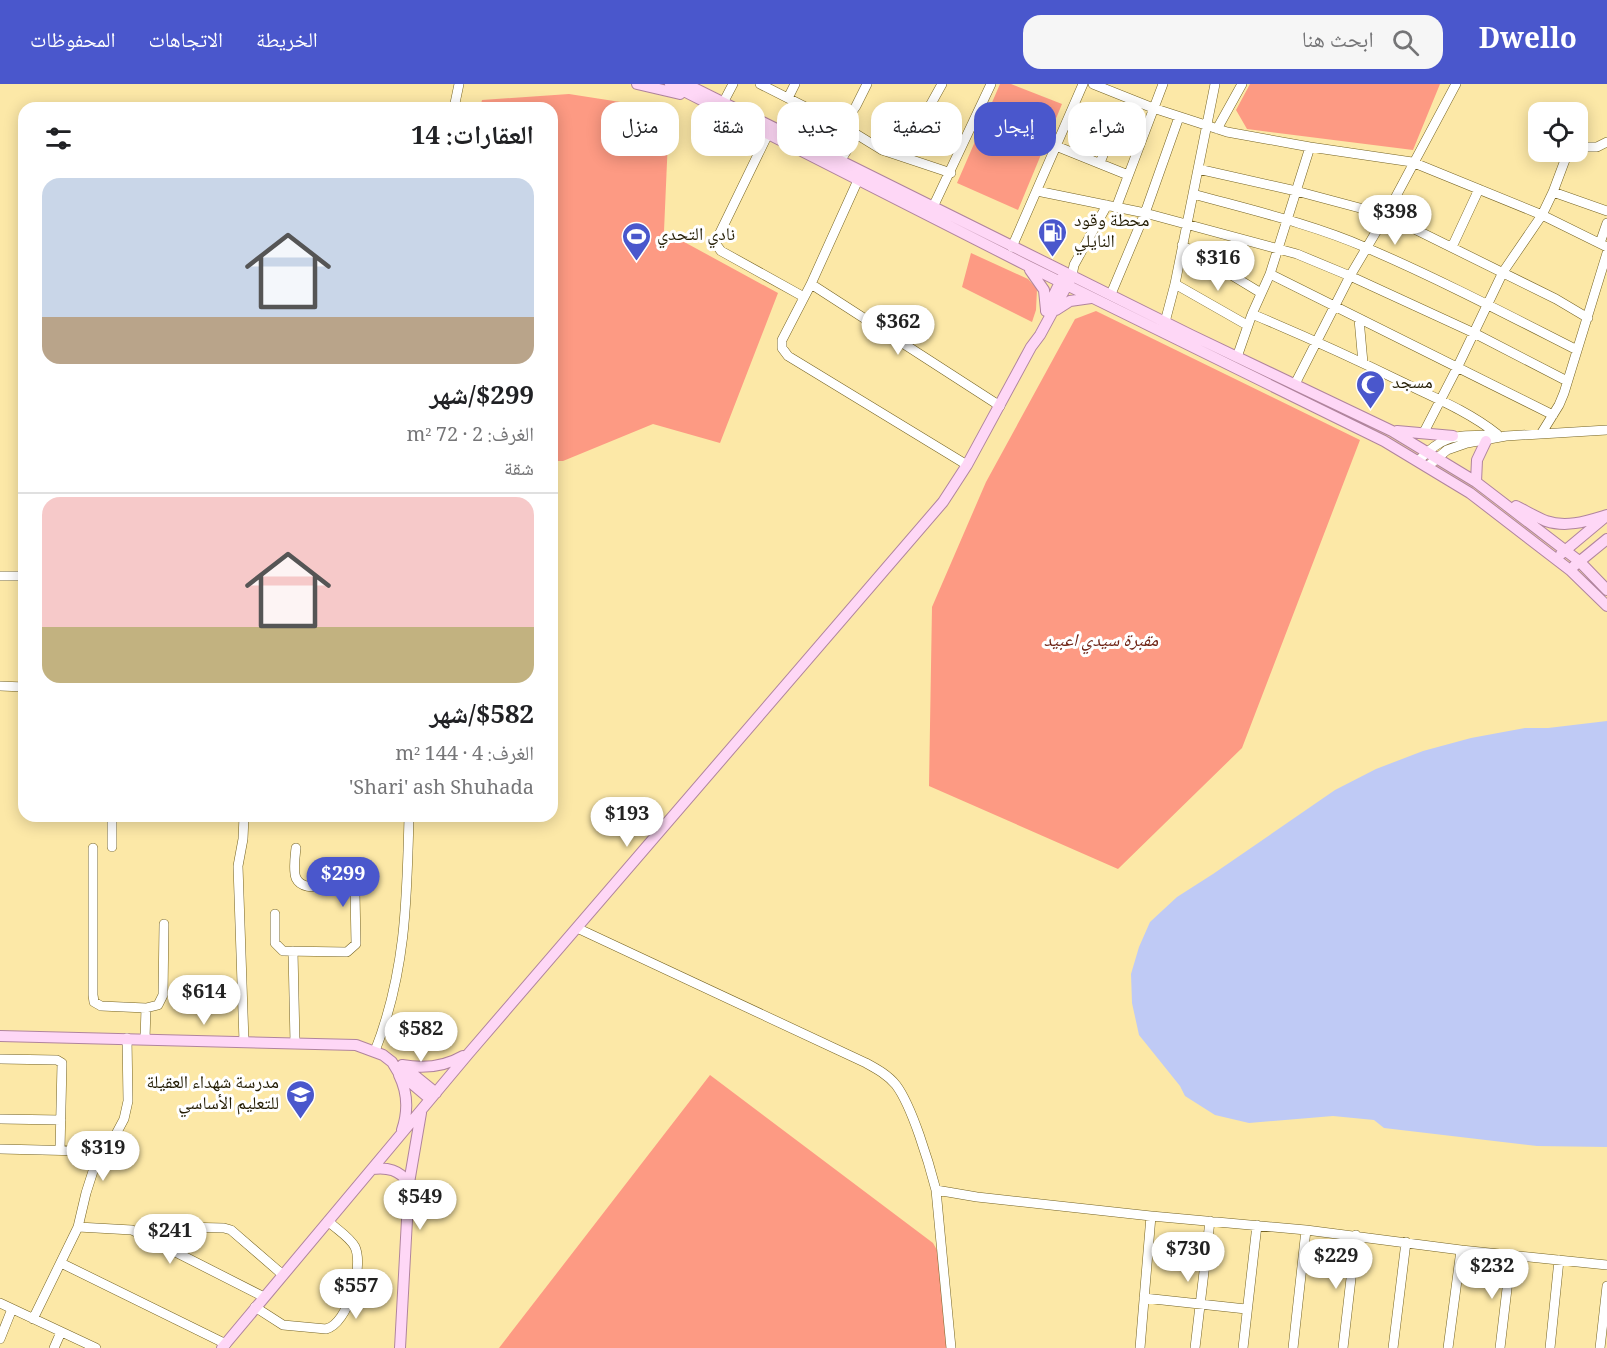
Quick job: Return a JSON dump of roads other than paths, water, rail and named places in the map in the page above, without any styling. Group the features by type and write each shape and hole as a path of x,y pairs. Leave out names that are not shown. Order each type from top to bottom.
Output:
{"main road":[{"path":"637,84 692,90 768,134 858,180 1026,265 1068,276 1095,298 1384,441 1470,492 1570,570 1607,606"},
{"path":"672,84 721,102"},
{"path":"830,156 1068,276 1111,294 1392,431 1432,454 1499,499 1579,561 1607,590"},
{"path":"1026,265 1044,290 1049,312"},
{"path":"224,1346 468,1053 943,502 1000,406 1068,276"},
{"path":"1049,312 1084,297 1095,298"},
{"path":"1392,431 1453,436"},
{"path":"1476,482 1478,460 1486,441"},
{"path":"1499,499 1539,518 1557,523 1580,523 1607,515"},
{"path":"1555,559 1607,515"},
{"path":"1570,570 1607,539"},
{"path":"0,1036 346,1044 375,1051 433,1096"},
{"path":"397,1067 432,1067 451,1062 468,1053"},
{"path":"397,1067 404,1088 406,1106 404,1123 398,1139"},
{"path":"400,1348 409,1183 421,1111"},
{"path":"372,1169 393,1170 409,1183"}],"street":[{"path":"455,102 459,84"},
{"path":"724,102 734,84"},
{"path":"760,84 796,102"},
{"path":"788,98 795,84"},
{"path":"857,102 867,84"},
{"path":"932,102 942,84"},
{"path":"933,207 992,84"},
{"path":"1075,102 1083,84"},
{"path":"1093,84 1217,129 1310,147 1412,162 1542,214 1603,245 1607,222"},
{"path":"1068,276 1128,174 1163,84"},
{"path":"1165,322 1175,284 1215,84"},
{"path":"1217,129 1242,84"},
{"path":"1295,384 1350,276 1386,215 1412,162 1456,84"},
{"path":"1111,294 1145,213 1179,117"},
{"path":"1068,119 1056,146 1128,174"},
{"path":"768,134 715,243 721,251 804,297"},
{"path":"1588,147 1597,147 1607,142"},
{"path":"1237,357 1247,325 1279,248 1310,147"},
{"path":"840,161 843,156"},
{"path":"902,156 951,173"},
{"path":"1012,247 1052,156"},
{"path":"1100,163 1103,156"},
{"path":"1424,432 1503,272 1542,214 1564,162"},
{"path":"1198,169 1296,191 1386,215 1556,299 1588,318"},
{"path":"858,180 781,345 784,351 967,465"},
{"path":"1452,247 1479,189"},
{"path":"1037,191 1145,213 1279,248 1350,276 1474,333 1567,381"},
{"path":"1553,192 1607,211"},
{"path":"1193,194 1287,220 1366,248 1487,304 1577,350"},
{"path":"1182,245 1261,292"},
{"path":"1541,434 1559,405 1607,253"},
{"path":"1270,273 1553,415"},
{"path":"811,284 1000,406"},
{"path":"1175,284 1247,325"},
{"path":"1252,314 1316,341 1440,400 1502,435"},
{"path":"1359,319 1363,363"},
{"path":"1424,463 1437,444 1453,436 1607,430"},
{"path":"1432,454 1458,445 1486,441 1502,435"},
{"path":"0,576 18,576"},
{"path":"0,686 18,687"},
{"path":"112,822 112,847"},
{"path":"243,822 243,839 238,866 244,1042"},
{"path":"375,1051 389,1011 402,954 409,822"},
{"path":"93,848 94,1002 101,1006 155,1007 162,998 164,924"},
{"path":"275,914 276,945 283,951 347,952 355,947 357,941 355,893 346,886 301,884 295,874 296,848"},
{"path":"577,928 866,1063 894,1083 907,1103 936,1190 951,1348"},
{"path":"293,951 296,1043"},
{"path":"145,1039 146,1008"},
{"path":"33,1319 78,1227 95,1165 120,1128 126,1110 127,1038"},
{"path":"0,1059 61,1062 63,1067 60,1150"},
{"path":"0,1119 61,1120"},
{"path":"0,1149 83,1151"},
{"path":"936,1190 977,1197 1356,1235 1461,1250 1607,1265"},
{"path":"1140,1348 1150,1216"},
{"path":"255,1307 276,1322 287,1326 326,1329 333,1327 339,1321 353,1290 357,1254 351,1242 328,1221"},
{"path":"1195,1348 1210,1221"},
{"path":"1243,1348 1257,1225"},
{"path":"78,1227 132,1230 264,1297"},
{"path":"183,1227 231,1230 283,1275"},
{"path":"1293,1348 1306,1230"},
{"path":"1343,1348 1356,1235"},
{"path":"1393,1348 1406,1242"},
{"path":"1448,1348 1461,1250"},
{"path":"1500,1348 1511,1255"},
{"path":"1550,1348 1559,1260"},
{"path":"61,1263 224,1346"},
{"path":"1600,1348 1607,1286"},
{"path":"1144,1298 1246,1309"},
{"path":"0,1303 96,1348"},
{"path":"0,1339 12,1309"},
{"path":"54,1348 61,1332"}],"water":[{"path":"1607,721 1607,1147 1537,1146 1384,1128 1374,1120 1333,1116 1249,1123 1215,1115 1185,1096 1180,1086 1139,1035 1132,1003 1131,974 1139,947 1150,922 1177,897 1335,790 1376,769 1423,751 1471,738 1525,728 1548,728"}],"place":[{"name":"محطة وقود النايلي","path":"1053,258"},
{"name":"نادي التحدي","path":"636,262"},
{"name":"مسجد","path":"1371,410"},
{"name":"مدرسة شهداء العقيلة للتعليم الأساسي","path":"300,1120"}],"park label":[{"name":"مقبرة سيدي اعبيد","path":"1101,642"}]}
